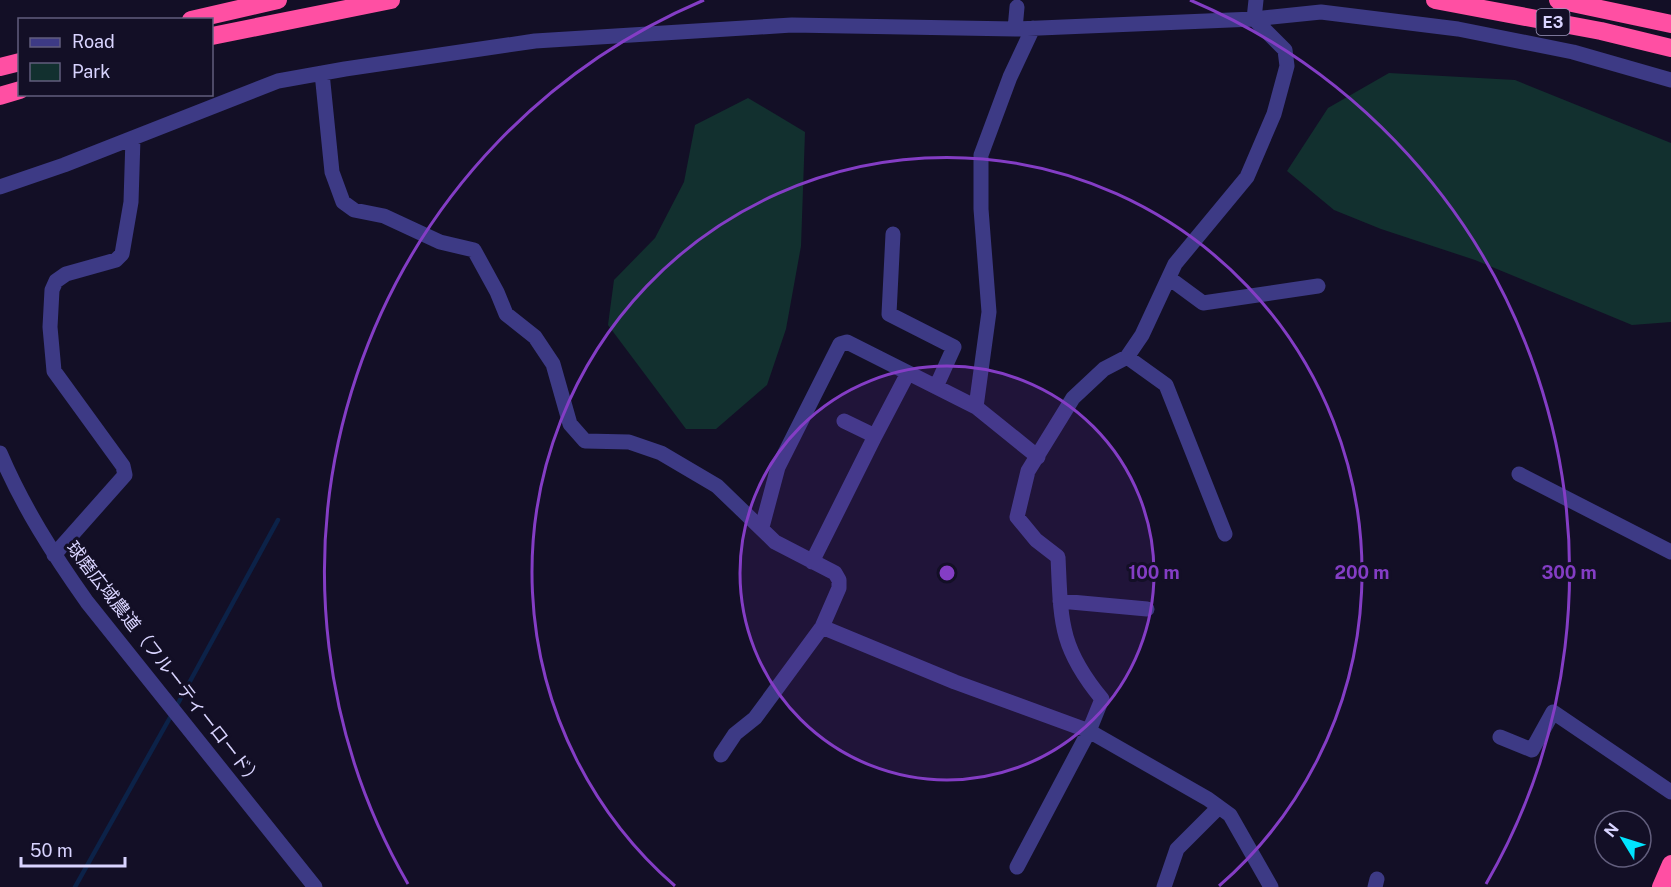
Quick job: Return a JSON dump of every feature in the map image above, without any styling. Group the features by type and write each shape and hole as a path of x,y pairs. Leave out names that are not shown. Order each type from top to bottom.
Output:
{"highway":[{"path":"200,18 278,0"},
{"path":"213,36 391,0"},
{"name":"E3","path":"1435,0 1601,31 1671,48"},
{"name":"E3","path":"1558,0 1671,24"},
{"path":"0,67 18,62"},
{"path":"0,88 18,84"},
{"path":"0,96 18,91"},
{"path":"1661,887 1671,864"}],"street":[{"path":"1254,19 1256,0"},
{"path":"1015,29 1017,7"},
{"path":"0,187 278,81 535,41 792,25 1015,29 1254,19 1321,12 1458,29 1573,52 1671,80"},
{"path":"1017,867 1089,731 1102,699 1072,657 1061,619 1058,557 1036,540 1017,517 1028,471 1074,398 1104,369 1127,357 1142,335 1175,264 1247,177 1274,114 1287,66 1285,50 1254,19"},
{"path":"976,407 988,312 981,209 981,155 1010,77 1033,28"},
{"path":"322,73 332,172 343,202 354,210 384,216 440,242 474,250 498,292 506,314 534,337 553,364 570,424 585,441 629,442 662,453 717,486 775,542 835,573 839,580 839,588 822,627 755,718 735,734 721,755"},
{"path":"54,555 125,475 123,466 54,371 50,327 52,290 56,281 66,274 116,260 122,254 131,202 133,138"},
{"path":"893,234 889,314 954,347 936,387"},
{"path":"1168,278 1203,303 1318,286"},
{"path":"762,527 778,467 840,344 847,342 976,407 1038,457"},
{"path":"1127,357 1166,385 1225,534"},
{"path":"812,562 908,373"},
{"path":"844,421 875,436"},
{"name":"球磨広域農道（フルーティーロード）","path":"0,453 15,489 54,555 159,695 315,887"},
{"path":"1519,474 1671,552"},
{"path":"1060,602 1147,609"},
{"path":"822,627 955,682 1089,731 1230,815 1270,887"},
{"path":"1500,737 1532,750 1553,712 1671,792"},
{"path":"1164,887 1177,849 1219,807"}],"green space":[{"path":"1389,73 1515,80 1671,143 1671,322 1632,325 1475,260 1381,229 1334,210 1287,171 1328,108"},
{"path":"748,98 805,132 801,246 786,329 767,385 716,429 686,429 608,325 614,280 655,238 684,182 695,125"}],"waterway":[{"path":"176,707 278,520"},
{"path":"75,887 172,714"}]}
